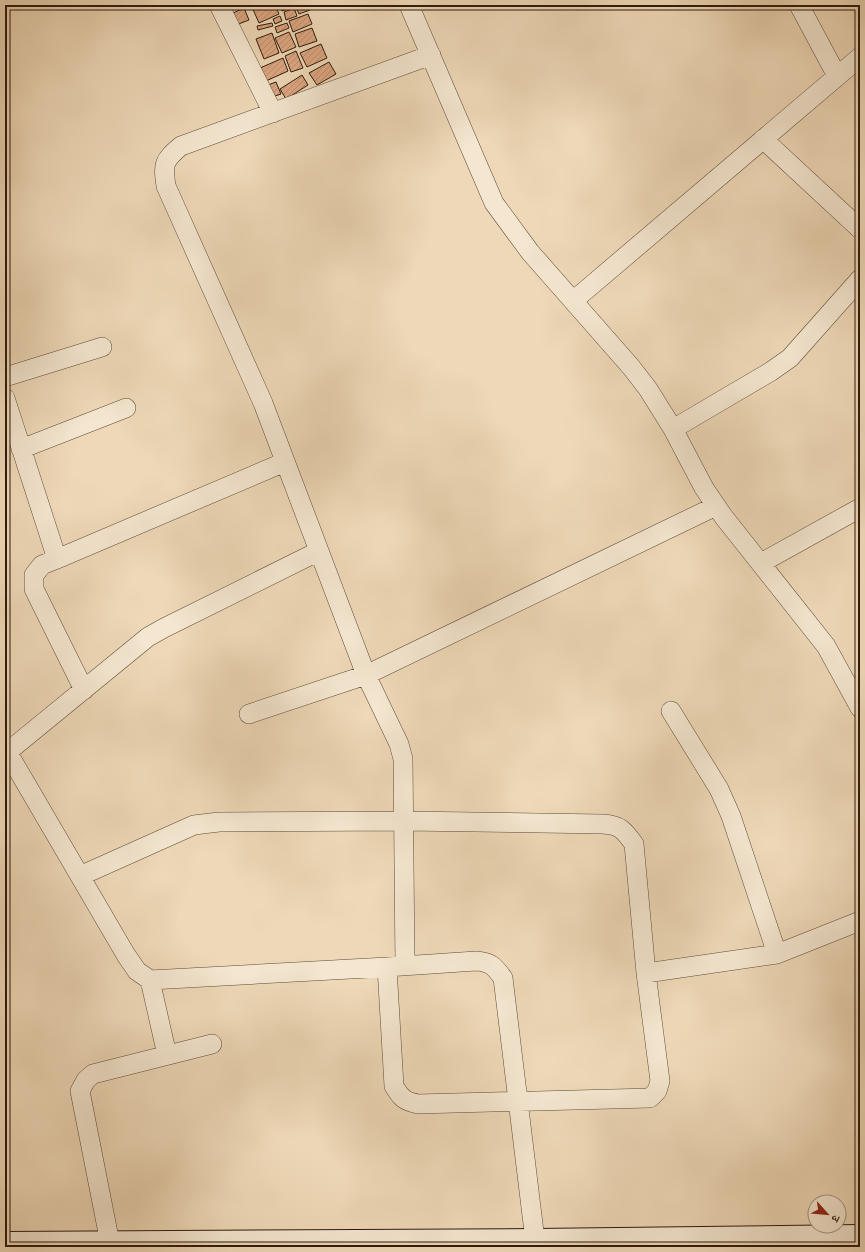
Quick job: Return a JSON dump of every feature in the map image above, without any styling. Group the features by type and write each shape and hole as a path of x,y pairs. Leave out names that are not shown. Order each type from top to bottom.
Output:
{"main road":[{"path":"5,1243 110,1242 194,1245 860,1236"}],"street":[{"path":"219,5 273,112"},
{"path":"409,5 494,203 530,252 648,389 673,429 704,488 716,506 826,646 860,708"},
{"path":"799,5 837,76"},
{"path":"80,876 194,825 219,822 405,821 615,824 625,832 634,844 646,973 660,1080 657,1091 650,1098 418,1104 408,1102 400,1097 394,1086 396,966 405,821 403,759 398,744 366,675 263,403 166,186 164,168 170,155 181,146 431,55"},
{"path":"573,301 860,57"},
{"path":"763,139 860,230"},
{"path":"673,429 770,372 790,358 860,279"},
{"path":"5,377 102,347"},
{"path":"5,398 57,559"},
{"path":"21,449 126,408"},
{"path":"84,690 34,589 34,575 42,565 285,462"},
{"path":"249,714 366,675 716,506"},
{"path":"761,563 860,508"},
{"path":"319,551 164,628 135,648 6,754 126,955 137,971 150,980 476,961 487,962 496,968 503,978 535,1240"},
{"path":"671,711 718,789 731,816 778,954"},
{"path":"646,973 778,954 860,921"},
{"path":"150,980 167,1055"},
{"path":"110,1242 80,1091 86,1080 93,1074 212,1044"}],"building":[{"path":"257,5 275,5 279,14 259,23 252,7"},
{"path":"279,5 292,5 293,7 282,11"},
{"path":"295,5 308,5 310,10 299,14"},
{"path":"244,8 249,20 236,25 231,14"},
{"path":"294,8 297,16 286,20 284,12"},
{"path":"308,14 312,24 293,32 289,21"},
{"path":"280,16 282,21 275,24 273,19"},
{"path":"272,23 273,26 258,30 257,26"},
{"path":"287,23 289,28 277,33 275,27"},
{"path":"312,28 317,41 299,47 295,34"},
{"path":"289,32 296,47 282,53 275,38"},
{"path":"272,33 279,53 264,59 256,39"},
{"path":"321,44 327,58 307,67 300,53"},
{"path":"296,51 303,68 291,72 285,56"},
{"path":"283,58 288,71 266,81 260,68"},
{"path":"329,62 336,74 317,85 309,73"},
{"path":"302,75 308,85 286,99 280,89"},
{"path":"276,82 281,94 272,97 268,85"}]}
